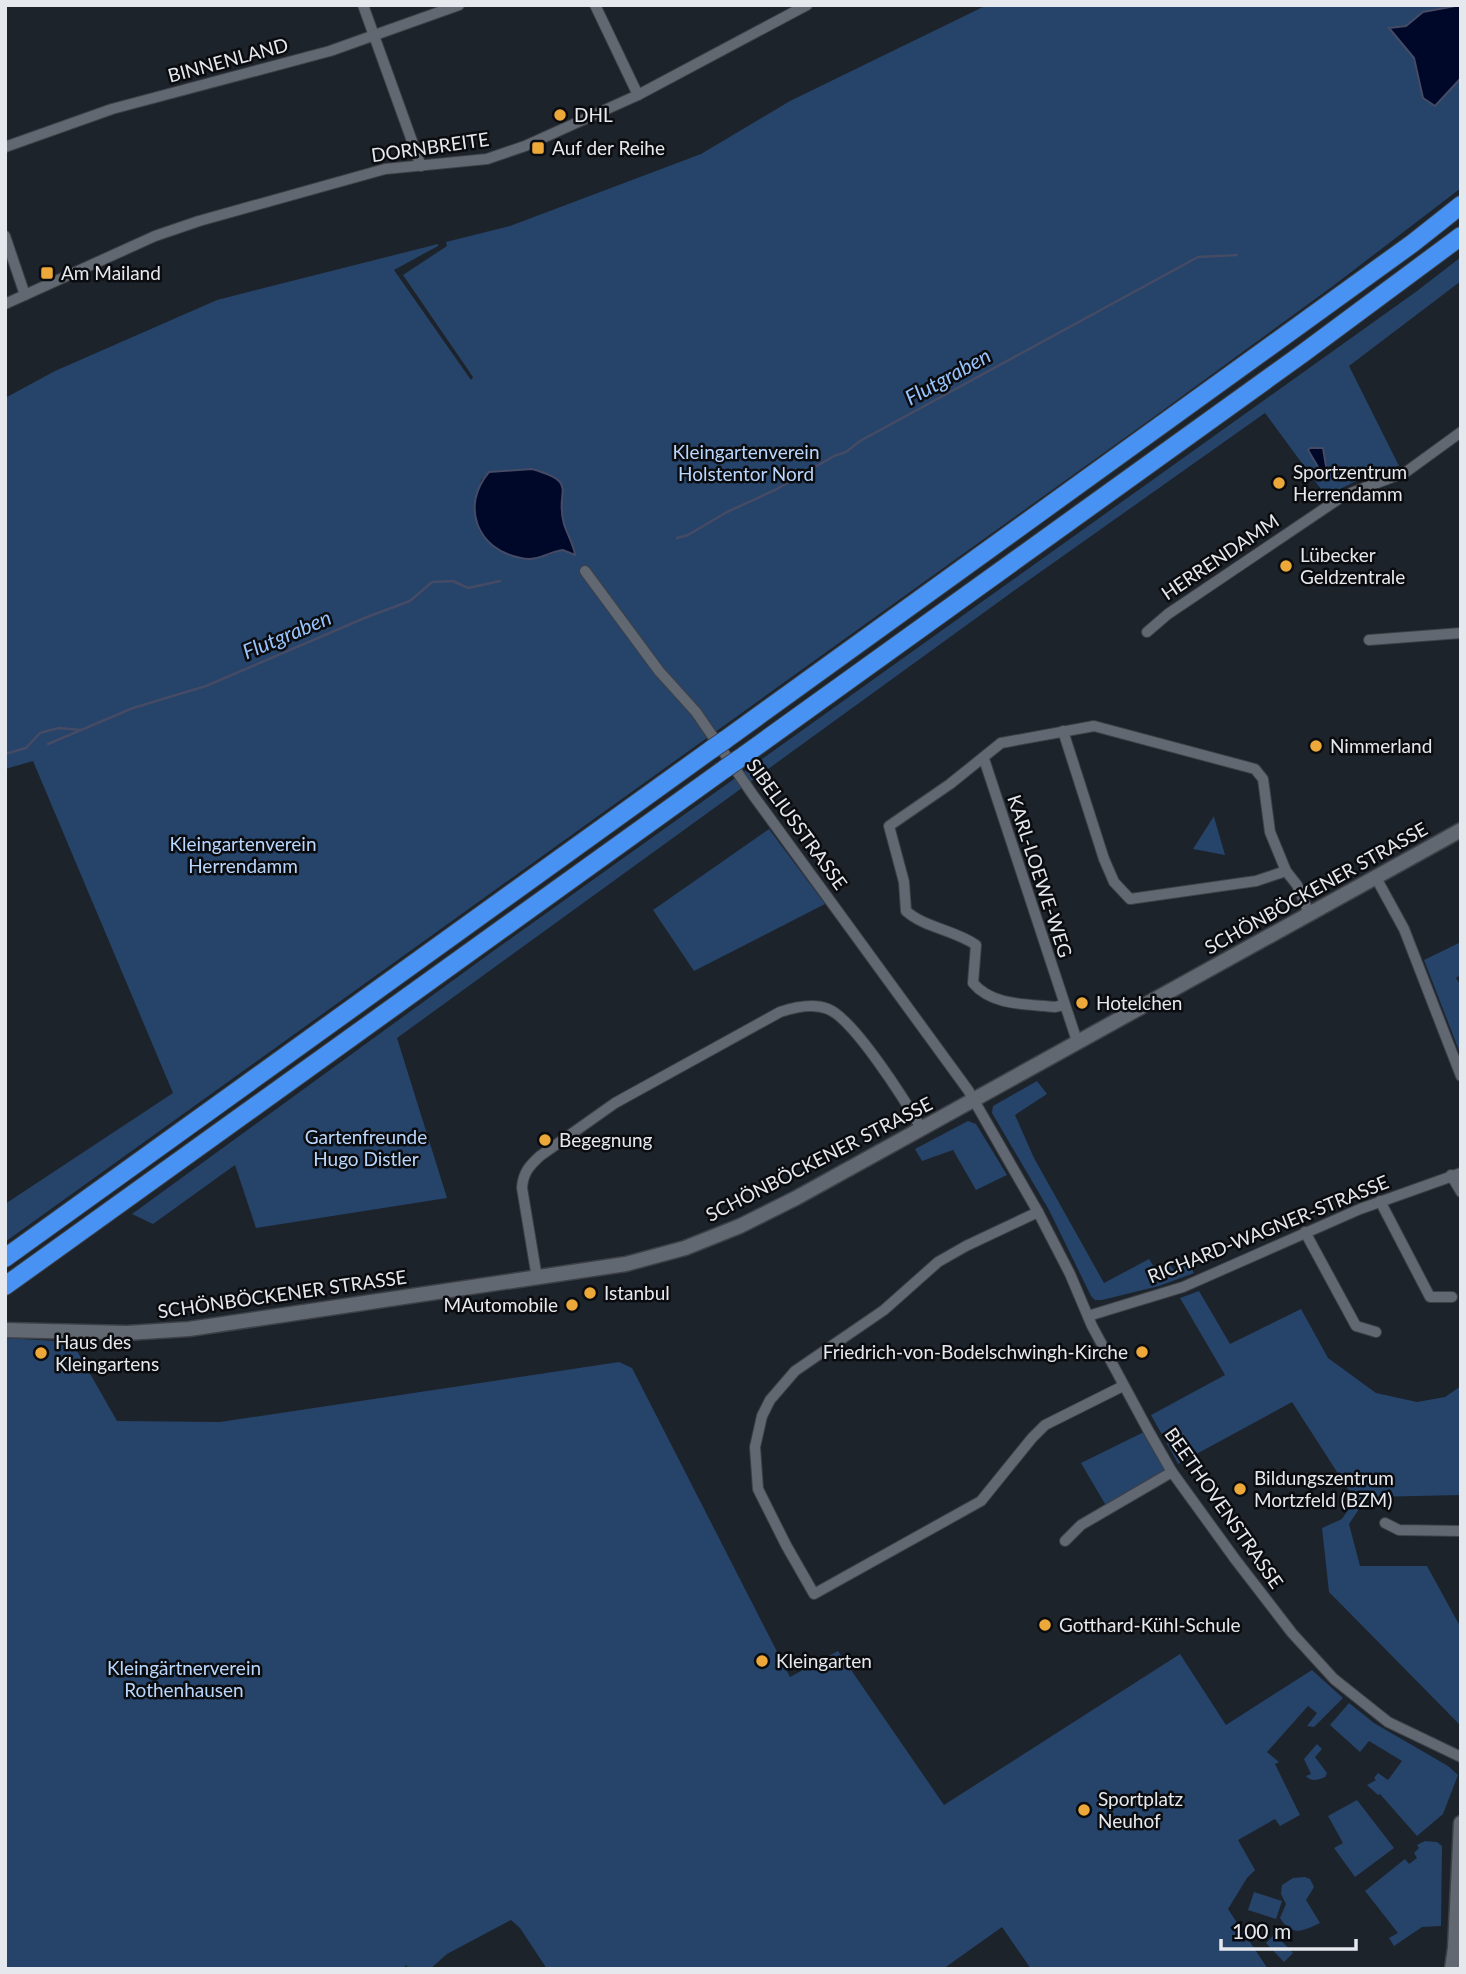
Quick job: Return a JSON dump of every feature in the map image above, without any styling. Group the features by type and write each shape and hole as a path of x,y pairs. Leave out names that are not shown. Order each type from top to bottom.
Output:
{"highway":[{"path":"5,1258 1070,493 1413,243 1461,205"},
{"path":"5,1286 1302,354 1461,236"}],"main road":[{"name":"SCHÖNBÖCKENER STRASSE","path":"5,1330 127,1333 189,1329 626,1264 685,1248 737,1227 787,1202 1461,830"},
{"path":"1455,1967 1461,1823"}],"street":[{"path":"363,5 421,166"},
{"name":"BINNENLAND","path":"5,146 112,109 330,51 460,5"},
{"path":"595,5 638,94"},
{"name":"DORNBREITE","path":"5,304 155,236 199,221 385,169 487,159 525,146 638,94 807,5"},
{"path":"5,236 25,295"},
{"name":"HERRENDAMM","path":"1146,632 1167,614 1343,496 1406,472 1461,432"},
{"name":"SIBELIUSSTRASSE","path":"585,571 659,671 696,712 757,802 968,1090 973,1101"},
{"path":"1369,640 1461,633"},
{"path":"1064,1005 1055,1007 992,998 981,993 973,984 976,945 966,937 913,918 906,911 904,881 889,826 984,759 1001,743 1094,726 1255,769 1263,779 1270,832 1308,913"},
{"path":"1063,731 1104,859 1114,883 1130,899 1256,881 1286,871"},
{"name":"KARL-LOEWE-WEG","path":"984,759 1077,1041"},
{"path":"1375,876 1409,940 1461,1076"},
{"path":"537,1278 522,1188 523,1177 529,1166 625,1098 780,1012 795,1007 816,1006 830,1009 844,1020 881,1066 920,1128"},
{"name":"BEETHOVENSTRASSE","path":"973,1101 1038,1212 1123,1386 1172,1472 1285,1624 1334,1679 1388,1721 1461,1758"},
{"path":"1456,1174 1461,1192"},
{"name":"RICHARD-WAGNER-STRASSE","path":"1088,1316 1183,1287 1380,1200 1456,1174"},
{"path":"1380,1200 1430,1297 1452,1297"},
{"path":"1038,1212 956,1251 939,1262 884,1310 795,1371 769,1400 762,1416 755,1447 758,1489 814,1594 981,1501 1045,1425 1123,1386"},
{"path":"1305,1232 1356,1326 1376,1332"},
{"path":"1065,1541 1081,1525 1172,1472"},
{"path":"1385,1523 1399,1530 1461,1531"}],"green space":[{"path":"987,5 1459,5 1423,12 1406,26 1390,28 1414,58 1416,71 1435,105 1461,78 1461,188 1333,286 1151,419 5,1242 5,1204 173,1093 33,761 5,769 5,398 55,371 217,300 438,244 394,270 471,380 473,377 403,275 447,246 446,242 510,226 701,154 790,101","holes":["532,469 555,478 562,488 564,523 575,554 563,550 522,559 505,553 491,544 479,531 475,505 481,480 489,472"]},
{"name":"Gartenfreunde Hugo Distler","path":"1461,257 1461,281 1349,366 1399,466 1360,479 1326,496 1265,413 1015,590 397,1038 447,1198 256,1228 235,1165 153,1224 132,1214 496,949"},
{"path":"1214,817 1225,855 1193,849"},
{"path":"769,829 825,904 694,971 653,910"},
{"path":"1461,942 1461,974 1456,978 1461,986 1460,1053 1424,960"},
{"path":"1037,1081 1047,1094 1015,1115 1034,1158 1104,1283 1149,1259 1156,1270 1169,1264 1173,1269 1188,1261 1194,1273 1159,1286 1102,1300 1095,1300 1091,1296 1049,1210 992,1113 993,1106"},
{"path":"968,1121 976,1124 1007,1175 976,1190 953,1150 922,1161 915,1149"},
{"path":"1199,1291 1230,1344 1301,1309 1328,1358 1376,1393 1417,1402 1445,1397 1461,1386 1461,1495 1371,1497 1363,1503 1349,1524 1360,1566 1427,1566 1461,1628 1461,1726 1329,1592 1322,1528 1342,1519 1355,1500 1292,1402 1178,1464 1151,1415 1225,1375 1180,1298"},
{"name":"Kleingärtnerverein Rothenhausen","path":"5,1338 72,1342 117,1421 220,1422 619,1362 632,1368 790,1677 838,1651 944,1805 1180,1654 1226,1725 1312,1670 1343,1698 1314,1727 1307,1726 1317,1713 1308,1706 1267,1752 1279,1762 1275,1764 1300,1815 1280,1826 1275,1819 1238,1840 1255,1870 1228,1909 1268,1969 1031,1969 1002,1927 943,1969 547,1969 520,1928 511,1920 447,1954 430,1969 407,1969 407,1965 401,1969 5,1969"},
{"path":"1148,1430 1172,1472 1108,1509 1081,1463"},
{"path":"1349,1703 1374,1723 1448,1766 1458,1775 1443,1814 1417,1836 1380,1794 1367,1785 1376,1780 1374,1778 1378,1773 1388,1780 1402,1761 1369,1741 1360,1752 1330,1725"},
{"path":"1317,1744 1322,1749 1315,1757 1327,1773 1325,1777 1313,1780 1306,1776 1311,1774 1304,1759"},
{"path":"1357,1800 1394,1848 1355,1877 1334,1848 1343,1843 1328,1816"},
{"path":"1425,1841 1437,1842 1442,1846 1441,1926 1422,1927 1394,1946 1389,1938 1398,1933 1365,1891 1405,1859 1409,1864 1417,1858 1414,1853 1419,1848 1417,1845"},
{"path":"1293,1878 1310,1879 1314,1887 1306,1900 1320,1923 1298,1931 1289,1928 1280,1918 1286,1904 1281,1894 1282,1885"},
{"path":"1254,1892 1282,1901 1276,1919 1248,1910"},
{"path":"1275,1934 1293,1953 1284,1962 1266,1943"}],"shaded area":[{"path":"1461,5 1461,78 1435,106 1423,98 1414,58 1389,28 1406,26 1423,12"},
{"path":"1323,448 1328,478 1324,477 1308,450"},
{"path":"532,469 547,474 561,484 564,524 575,555 563,550 538,558 521,558 493,546 478,525 476,499 480,485 489,472"}],"waterway":[{"name":"Flutgraben","path":"677,538 688,535 727,512 846,452 860,441 1198,257 1237,255"},
{"name":"Flutgraben","path":"48,744 133,708 206,686 410,601 432,582 453,581 468,588 500,581"},
{"name":"Flutgraben","path":"5,754 26,748 40,733 59,728 81,730"}],"place":[{"name":"DHL","path":"560,115"},
{"name":"Auf der Reihe","path":"538,148"},
{"name":"Am Mailand","path":"47,273"},
{"name":"Sportzentrum Herrendamm","path":"1279,483"},
{"name":"Lübecker Geldzentrale","path":"1286,566"},
{"name":"Nimmerland","path":"1316,746"},
{"name":"Hotelchen","path":"1082,1003"},
{"name":"Begegnung","path":"545,1140"},
{"name":"Istanbul","path":"590,1293"},
{"name":"MAutomobile","path":"572,1305"},
{"name":"Friedrich-von-Bodelschwingh-Kirche","path":"1142,1352"},
{"name":"Haus des Kleingartens","path":"41,1353"},
{"name":"Bildungszentrum Mortzfeld (BZM)","path":"1240,1489"},
{"name":"Gotthard-Kühl-Schule","path":"1045,1625"},
{"name":"Kleingarten","path":"762,1661"},
{"name":"Sportplatz Neuhof","path":"1084,1810"}],"park label":[{"name":"Kleingartenverein Holstentor Nord","path":"746,463"},
{"name":"Kleingartenverein Herrendamm","path":"243,855"}]}
